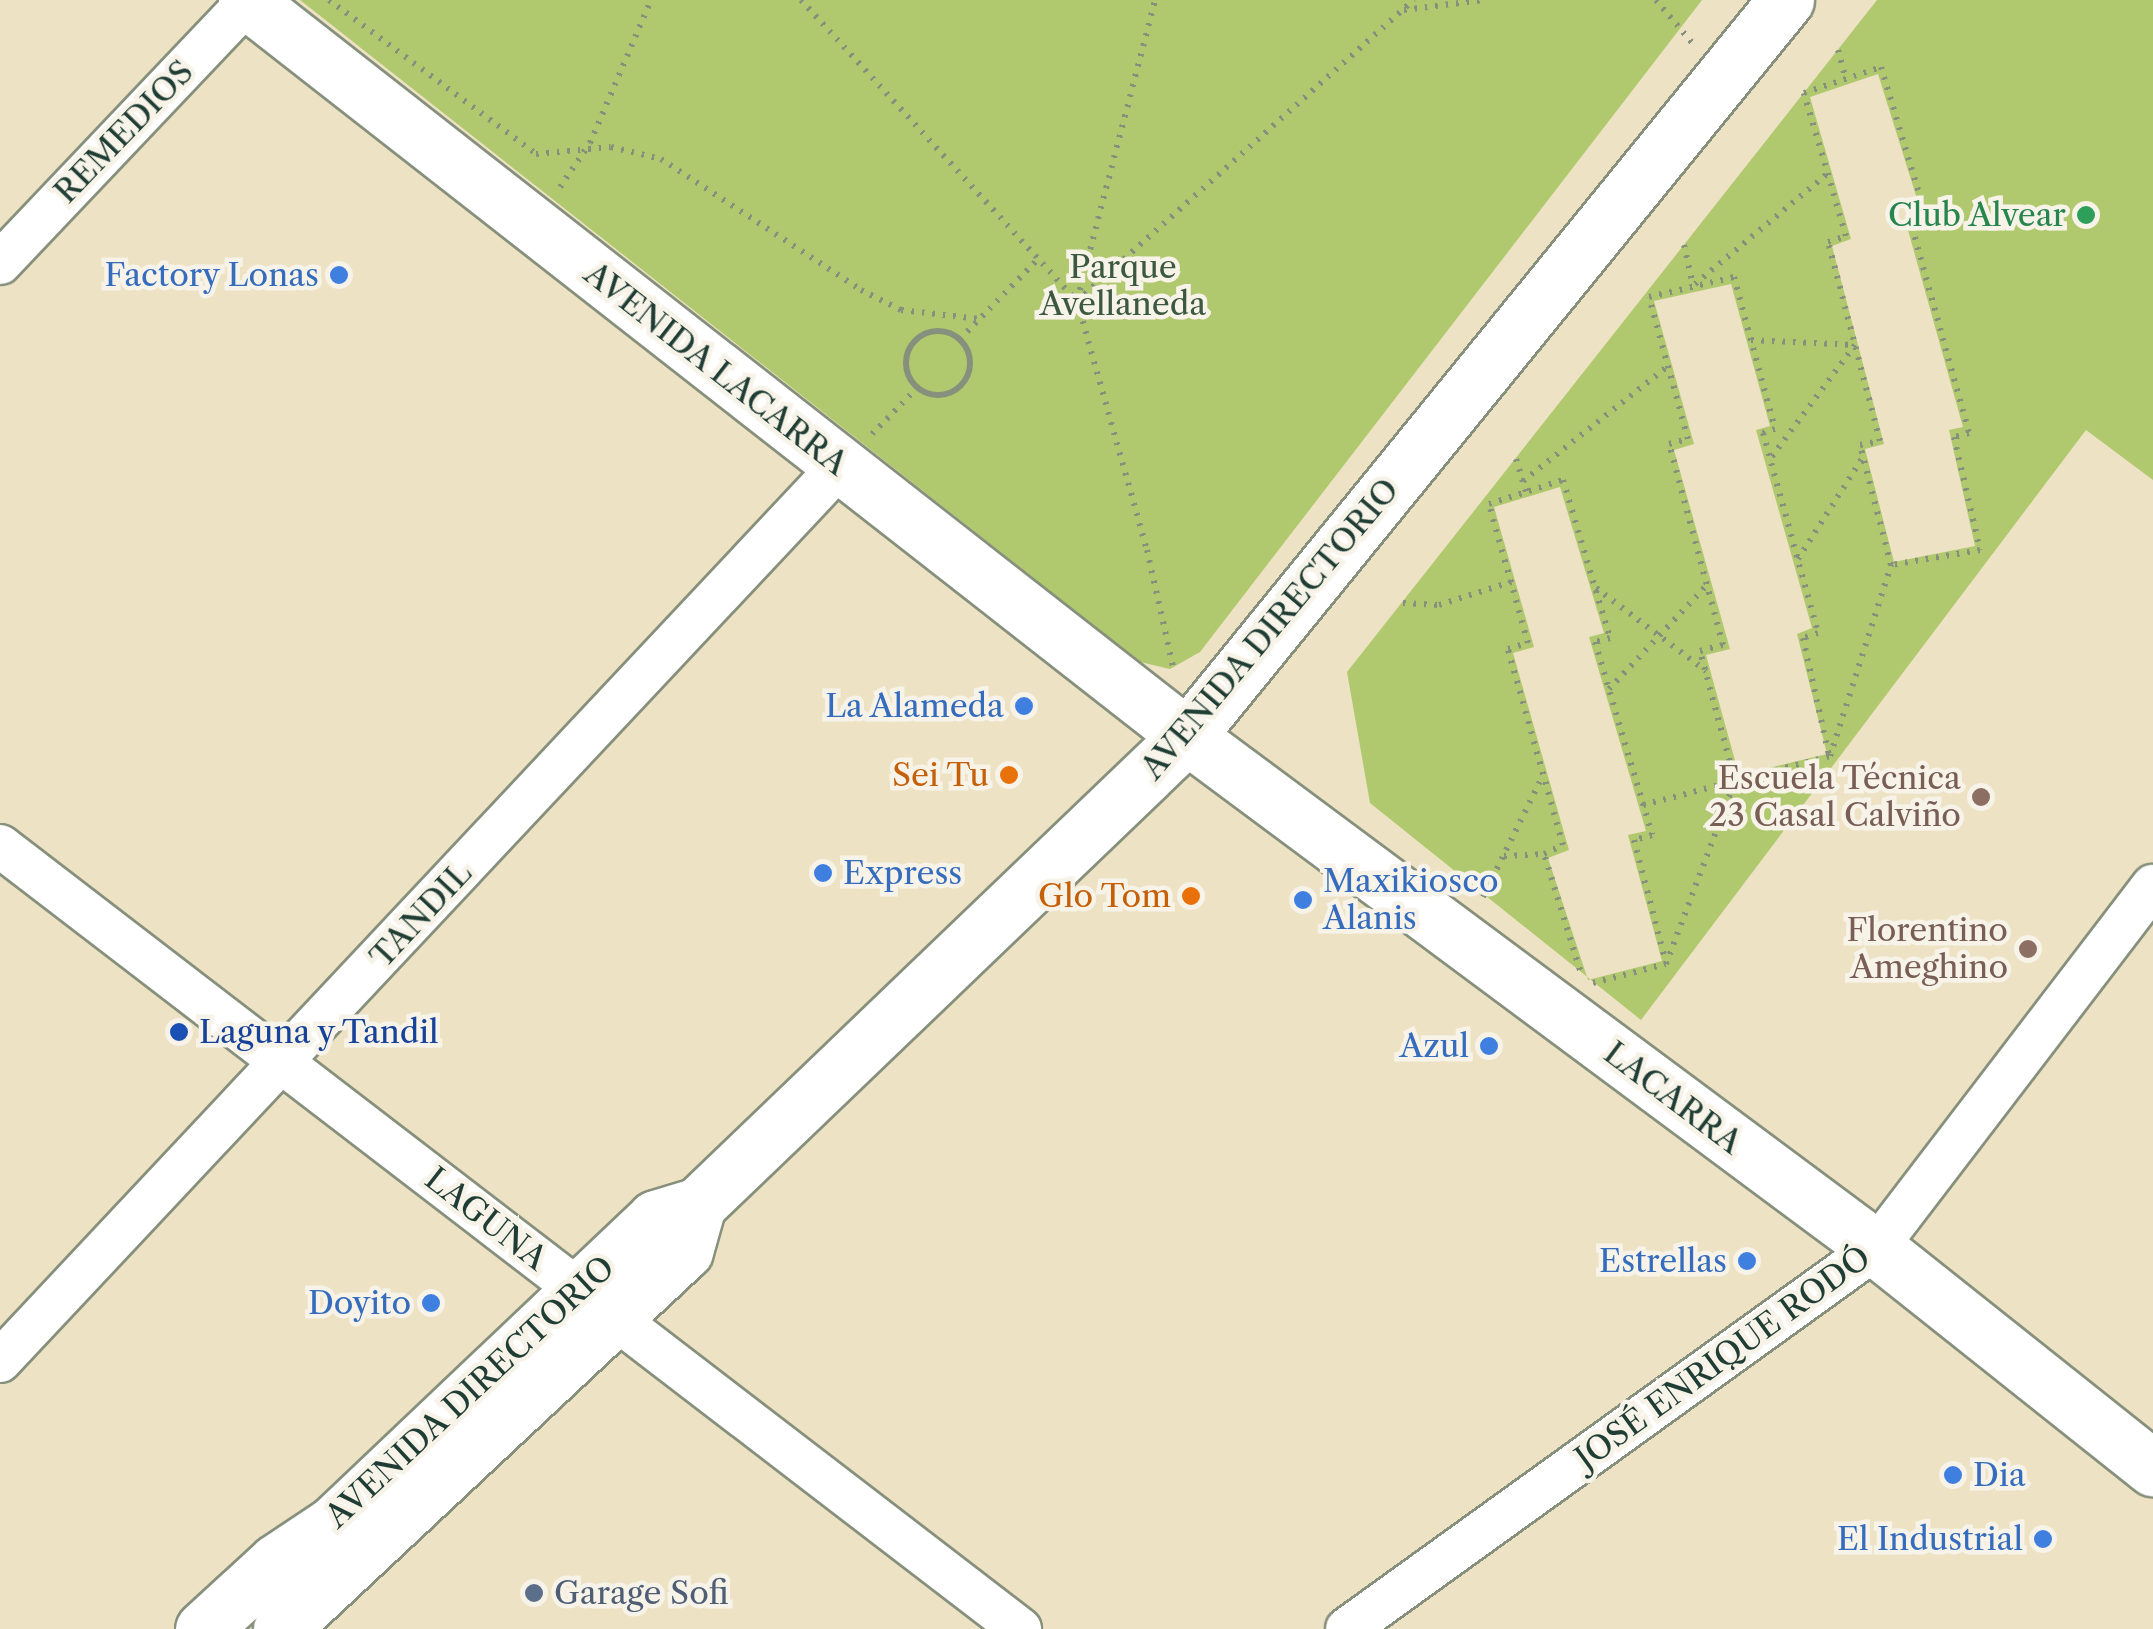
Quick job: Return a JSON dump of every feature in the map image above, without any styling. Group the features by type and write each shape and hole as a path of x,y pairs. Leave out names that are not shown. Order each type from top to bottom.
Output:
{"main road":[{"name":"AVENIDA DIRECTORIO","path":"204,1629 276,1562 333,1524 596,1304 685,1251 698,1205 1187,736 1786,0"},
{"name":"AVENIDA LACARRA","path":"247,1 1187,736"},
{"name":"LACARRA","path":"1187,736 1876,1248 2153,1468"},
{"name":"AVENIDA DIRECTORIO","path":"281,1629 596,1304"}],"street":[{"name":"REMEDIOS","path":"0,263 247,1"},
{"name":"TANDIL","path":"0,1361 840,466"},
{"name":"LAGUNA","path":"0,846 1020,1629"},
{"name":"JOSÉ ENRIQUE RODÓ","path":"1347,1629 1876,1248 2153,886"}],"path":[{"path":"329,0 536,154 611,148 661,159 861,290 901,310 979,319"},
{"path":"532,225 585,151 651,0"},
{"path":"801,0 1077,301 1148,550 1187,736"},
{"path":"1077,301 1155,0"},
{"path":"1077,301 1414,0"},
{"path":"1402,10 1482,0"},
{"path":"1838,50 1846,79"},
{"path":"1830,756 1891,566 1860,445 1880,440 1828,242 1846,236 1804,92 1881,67 1928,222 1912,227 1969,433 1954,436 1980,550 1891,566"},
{"path":"1693,286 1828,173"},
{"path":"1684,245 1693,286"},
{"path":"960,339 1038,258"},
{"path":"1666,964 1735,781 1700,651 1723,644 1670,444 1688,439 1649,296 1734,277 1776,430 1763,433 1818,633 1803,638 1830,756"},
{"path":"931,330 960,339 970,359 958,388 937,395 916,388 905,360 913,341 931,330"},
{"path":"1751,340 1855,345"},
{"path":"1770,458 1855,345"},
{"path":"1523,481 1668,366"},
{"path":"840,466 916,388"},
{"path":"1798,558 1863,456"},
{"path":"1516,459 1526,492"},
{"path":"1504,856 1544,854 1563,844 1508,649 1528,643 1488,504 1562,480 1610,638 1595,642 1652,834 1634,840 1666,964"},
{"path":"1403,602 1439,605 1511,582"},
{"path":"1609,689 1707,586"},
{"path":"1595,588 1706,671"},
{"path":"1643,805 1830,756"},
{"path":"1483,897 1544,774"},
{"path":"1544,854 1582,976"},
{"path":"1592,983 1666,964"}],"green space":[{"name":"Parque Avellaneda","path":"300,0 1702,0 1200,652 1170,669 1140,662"},
{"path":"1877,0 2153,0 2153,480 2086,430 1641,1020 1590,979 1662,961 1628,835 1646,831 1589,637 1604,633 1560,487 1494,507 1534,647 1513,653 1569,850 1548,858 1587,977 1370,803 1347,672","holes":["1878,74 1923,218 1906,223 1963,427 1949,430 1975,546 1894,562 1865,449 1884,444 1832,246 1851,239 1810,97","1731,284 1770,426 1756,430 1812,628 1797,634 1827,754 1739,775 1706,655 1730,649 1674,450 1694,444 1654,301"]}],"place":[{"name":"Club Alvear","path":"2086,215"},
{"name":"Factory Lonas","path":"339,275"},
{"name":"La Alameda","path":"1024,706"},
{"name":"Sei Tu","path":"1009,775"},
{"name":"Escuela Técnica 23 Casal Calviño","path":"1981,797"},
{"name":"Express","path":"823,873"},
{"name":"Glo Tom","path":"1191,896"},
{"name":"Maxikiosco Alanis","path":"1303,900"},
{"name":"Florentino Ameghino","path":"2028,949"},
{"name":"Laguna y Tandil","path":"179,1032"},
{"name":"Azul","path":"1489,1046"},
{"name":"Estrellas","path":"1747,1261"},
{"name":"Doyito","path":"431,1303"},
{"name":"Dia","path":"1953,1475"},
{"name":"El Industrial","path":"2043,1539"},
{"name":"Garage Sofi","path":"534,1593"}]}
